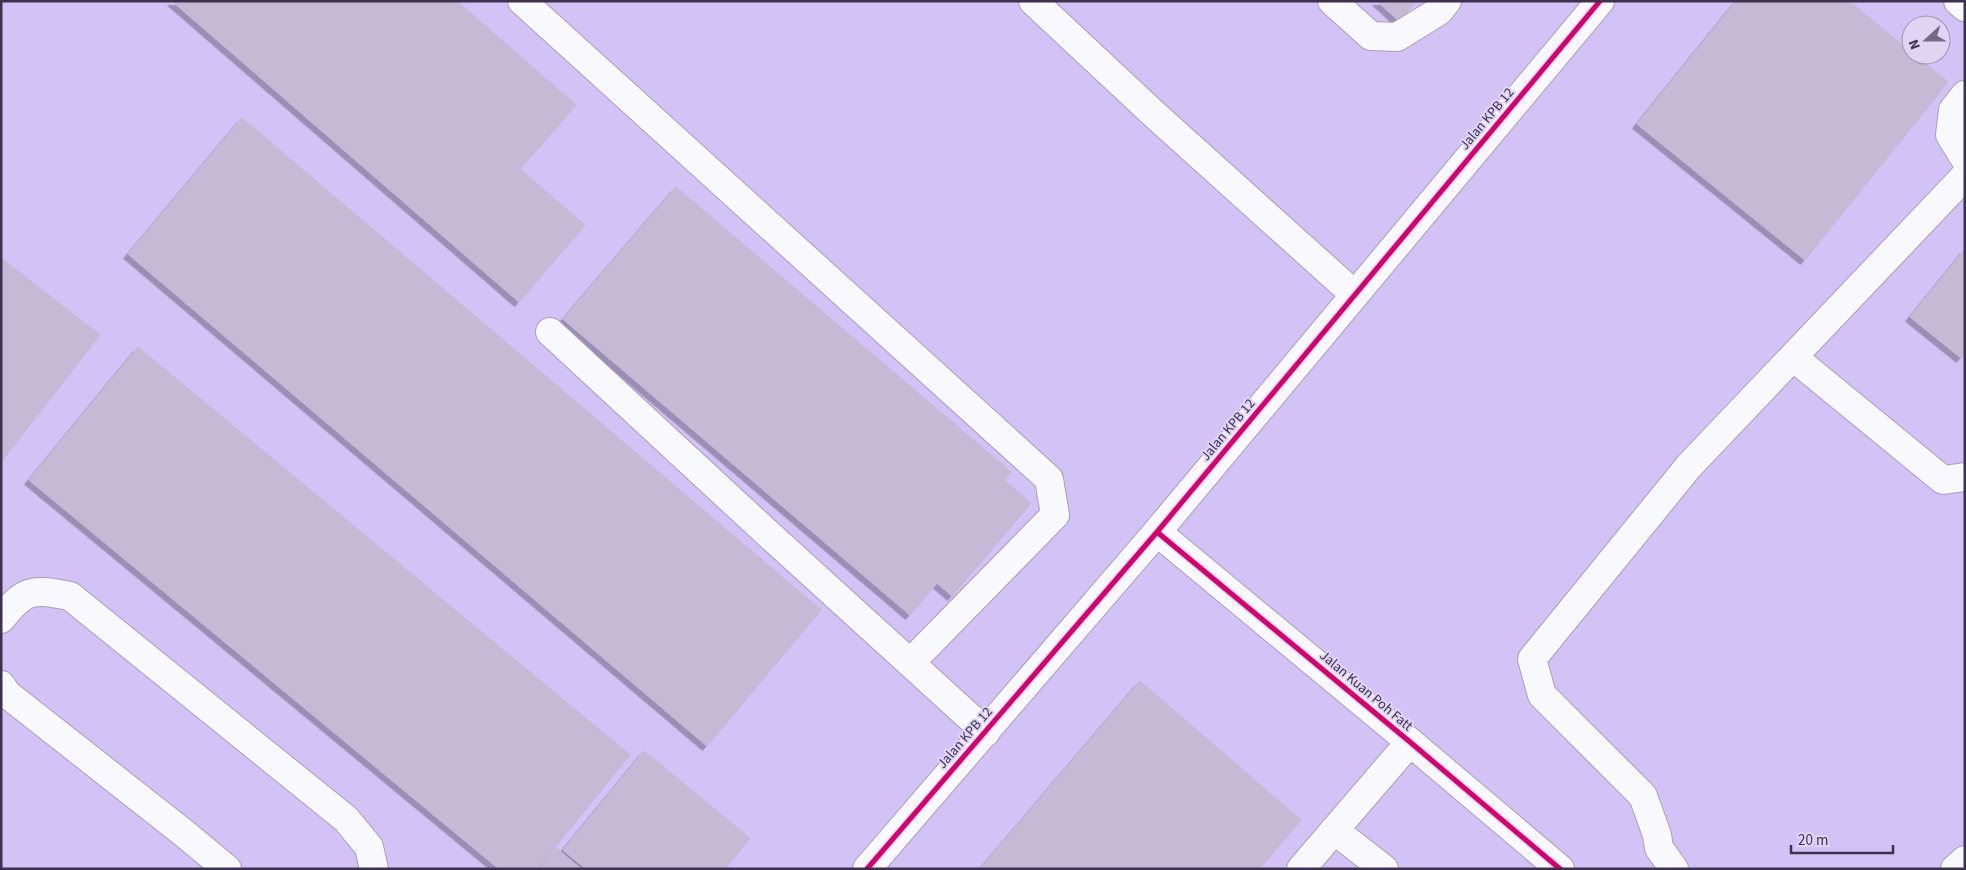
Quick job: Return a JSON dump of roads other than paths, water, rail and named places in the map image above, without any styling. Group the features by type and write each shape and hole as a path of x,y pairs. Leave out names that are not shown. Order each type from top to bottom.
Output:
{"street":[{"path":"522,1 1049,479 1054,515 910,663"},
{"path":"1033,1 1355,295"},
{"path":"1332,1 1371,36 1397,37 1439,11 1447,1"},
{"name":"Jalan KPB 12","path":"867,869 1157,532 1600,1"},
{"path":"1958,1 1965,7"},
{"path":"1965,95 1953,110 1950,134 1965,159"},
{"path":"1674,869 1659,848 1657,835 1643,796 1542,696 1532,659 1689,466 1965,176"},
{"path":"550,332 986,732"},
{"path":"1793,357 1943,480 1965,477"},
{"name":"Jalan Kuan Poh Fatt","path":"1157,532 1560,869"},
{"path":"1,620 24,595 40,590 70,596 346,820 369,847 374,869"},
{"path":"1,685 6,694 186,834 227,869"},
{"path":"1301,869 1410,742"},
{"path":"1334,830 1384,869"},
{"path":"1955,869 1965,860"}]}
